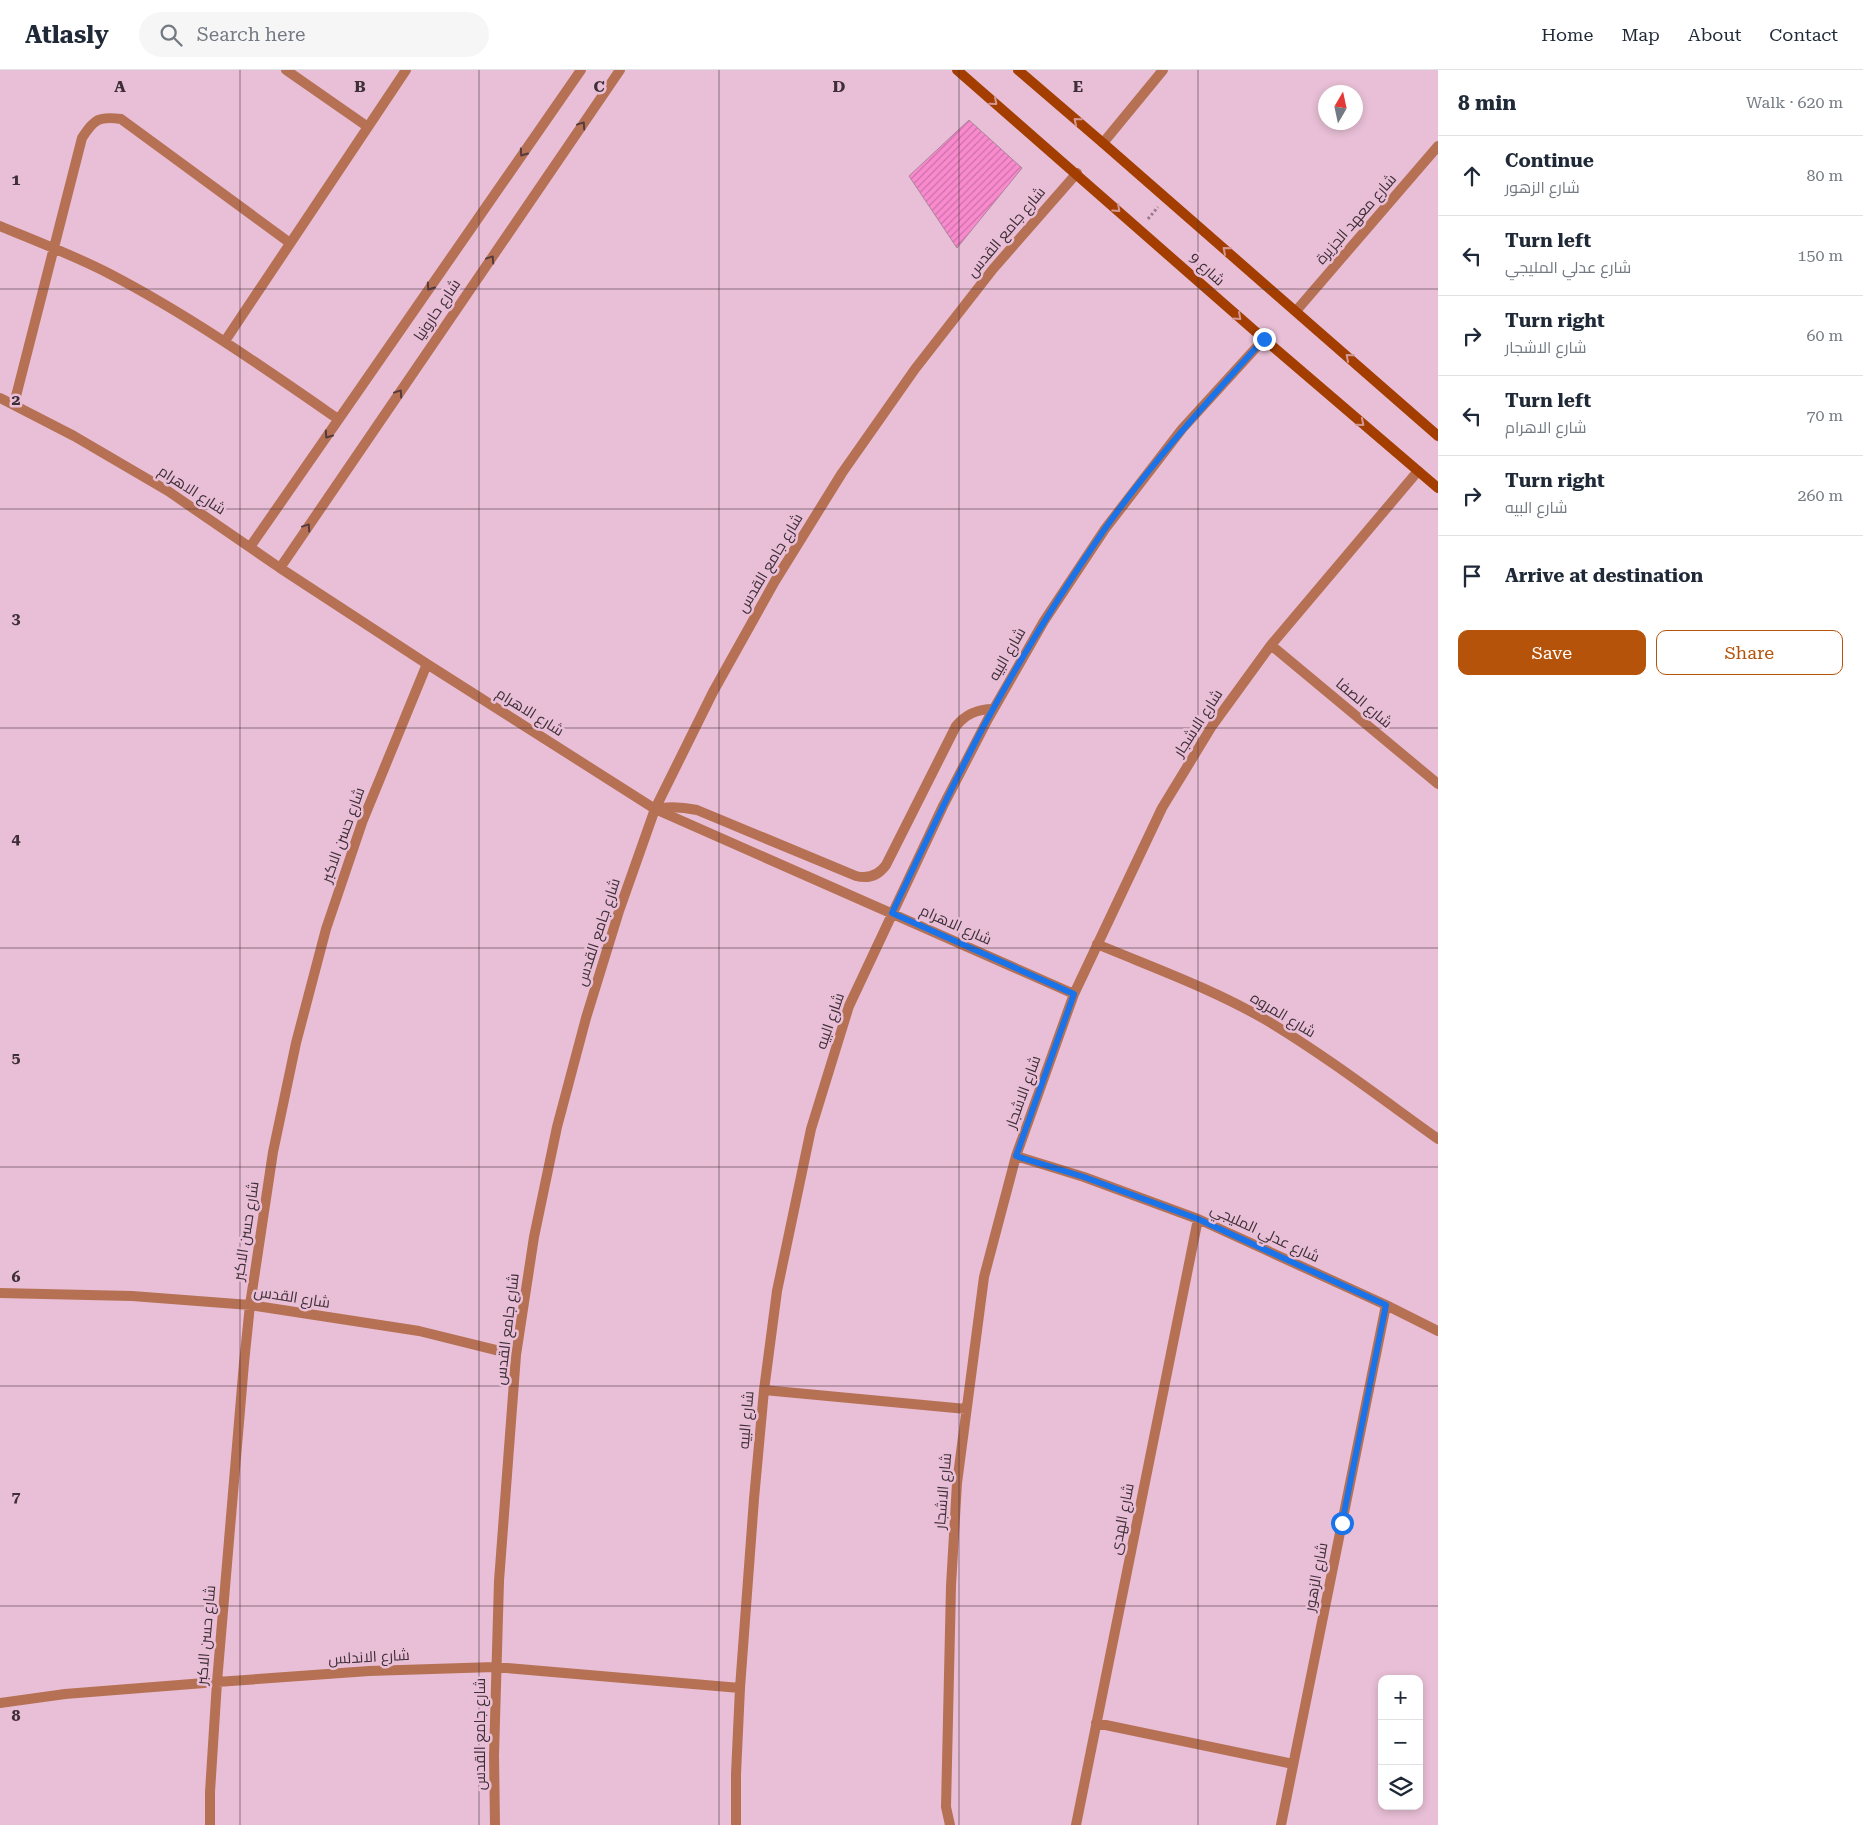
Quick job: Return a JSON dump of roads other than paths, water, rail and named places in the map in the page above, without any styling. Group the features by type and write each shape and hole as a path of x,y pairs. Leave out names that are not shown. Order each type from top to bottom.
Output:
{"main road":[{"name":"شارع 9","path":"957,70 1077,173 1264,339 1438,488"},
{"name":"شارع 9","path":"1018,70 1438,436"}],"street":[{"path":"286,70 368,127"},
{"path":"225,341 406,70"},
{"name":"شارع حارونيا","path":"250,547 580,70"},
{"name":"شارع حارونيا","path":"280,568 620,70"},
{"path":"1103,143 1163,70"},
{"path":"14,404 82,138 91,124 105,116 121,119 290,243"},
{"name":"شارع معهد الجزيرة","path":"1296,311 1438,146"},
{"name":"شارع جامع القدس","path":"495,1825 495,1667 516,1355 534,1237 557,1127 586,1018 619,911 655,809 713,692 760,606 842,473 915,369 981,284 1077,173"},
{"path":"0,226 108,272 225,341 338,419"},
{"name":"شارع البيه","path":"736,1825 740,1688 764,1390 778,1291 811,1129 850,1006 942,806 993,709 1044,621 1105,529 1182,430 1264,339"},
{"name":"شارع الاهرام","path":"0,398 129,467 427,664 655,809 1074,994"},
{"name":"شارع الاشجار","path":"950,1825 946,1807 951,1586 957,1483 984,1277 1016,1156 1074,994 1162,808 1212,726 1271,645 1418,471"},
{"name":"شارع الصفا","path":"1271,645 1438,784"},
{"name":"شارع حسن الاكبر","path":"210,1825 210,1792 217,1682 250,1305 273,1152 296,1043 326,929 362,820 427,664"},
{"path":"655,809 669,806 697,810 856,876 872,877 879,873 886,865 956,726 968,714 985,709 993,709"},
{"name":"شارع المروه","path":"1097,944 1211,991 1266,1020 1350,1076 1438,1139"},
{"name":"شارع عدلي المليجي","path":"1016,1156 1084,1177 1198,1219 1386,1305 1438,1331"},
{"name":"شارع الهدى","path":"1076,1825 1198,1219"},
{"name":"شارع القدس","path":"0,1293 132,1296 250,1305 419,1331 516,1355"},
{"name":"شارع الزهور","path":"1281,1825 1386,1305"},
{"path":"764,1390 966,1409"},
{"name":"شارع الاندلس","path":"0,1702 65,1694 369,1671 495,1667 740,1688"},
{"path":"1096,1723 1293,1764"}]}
